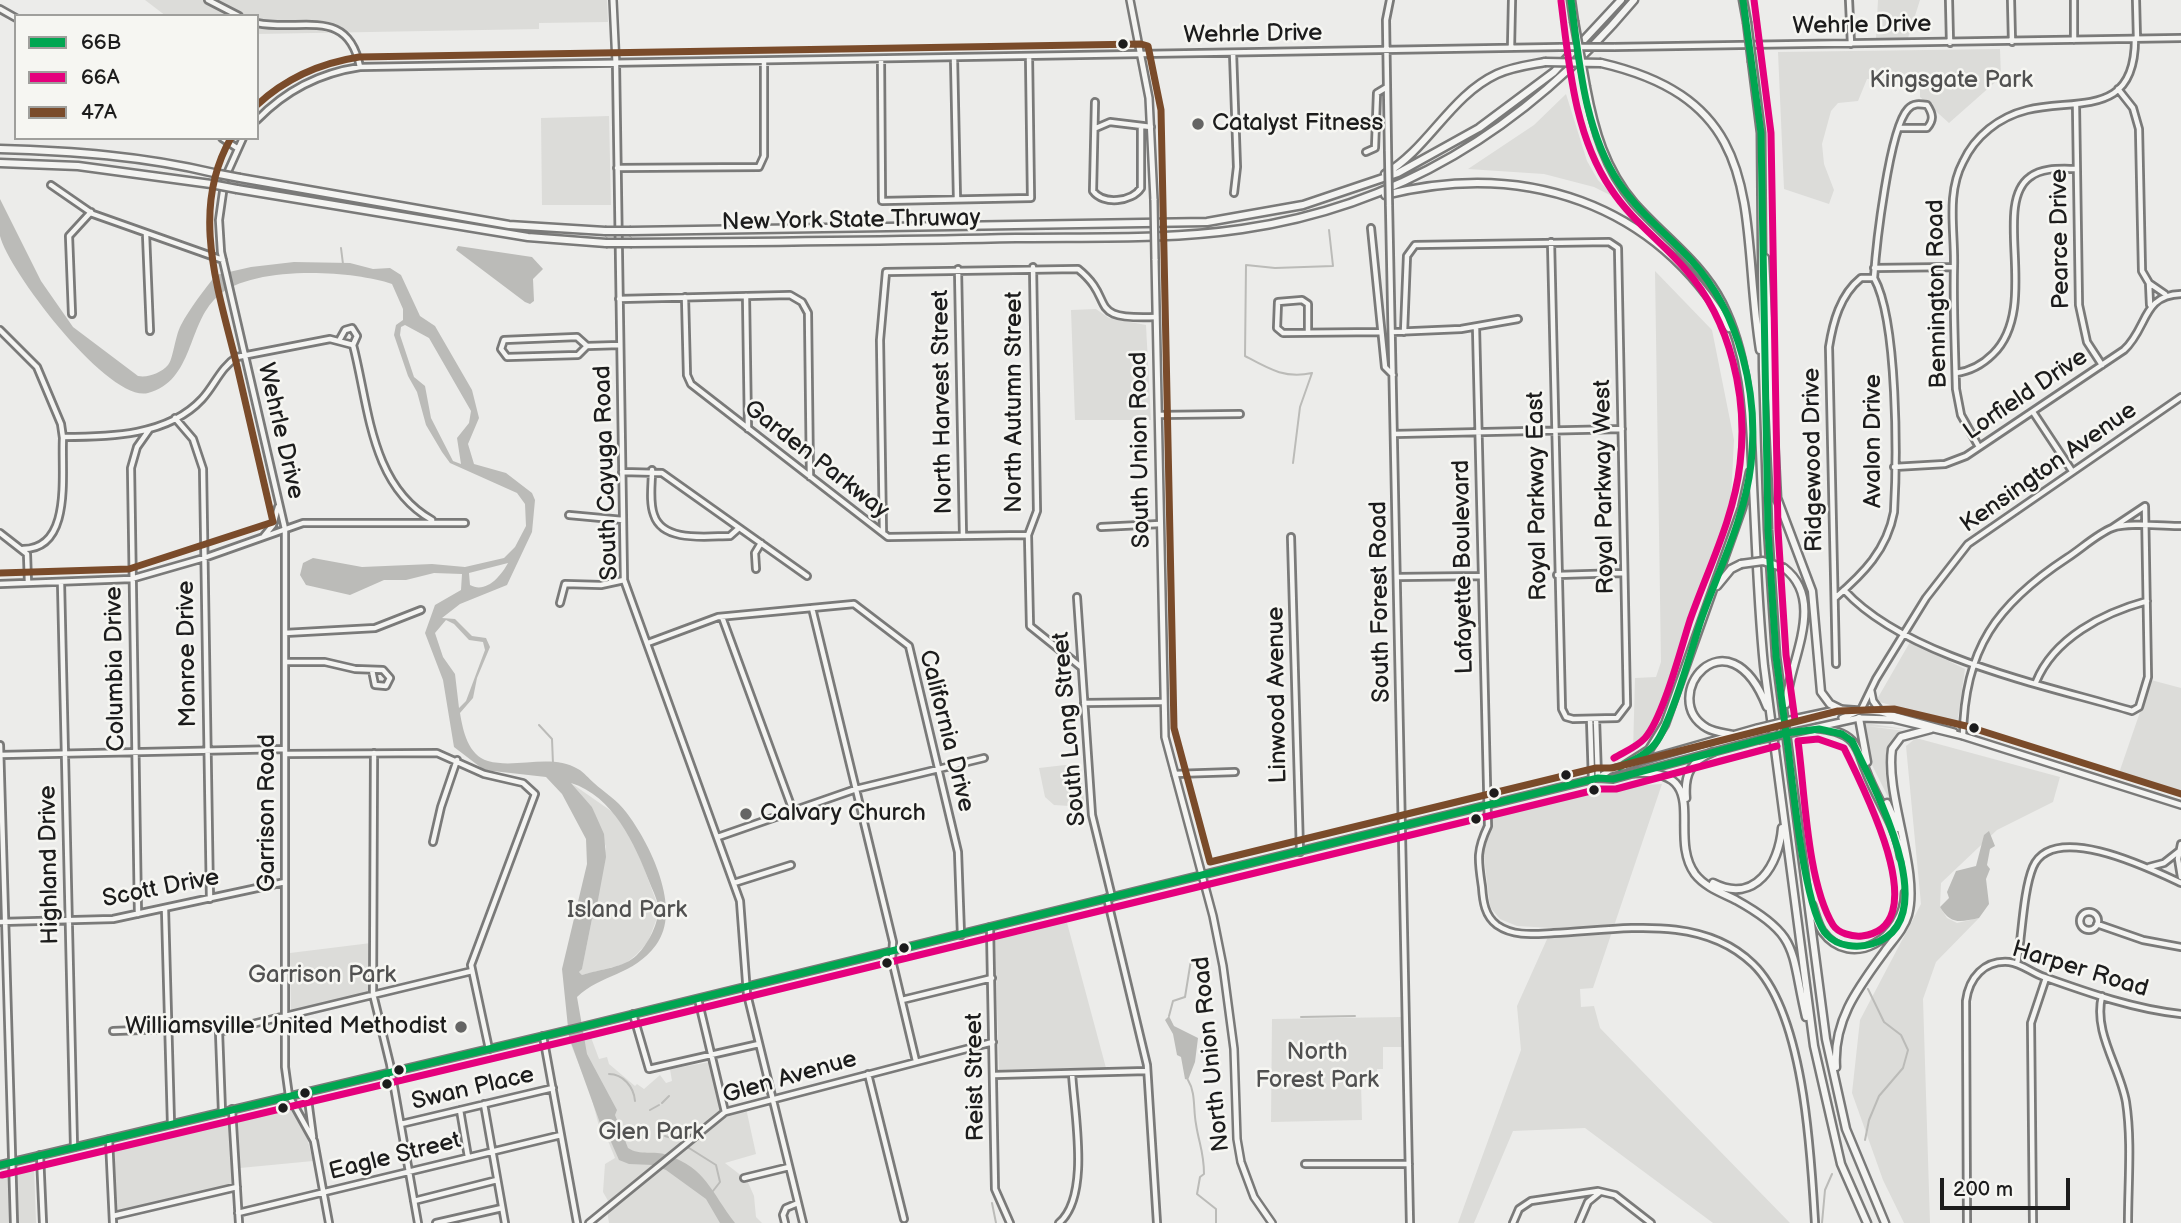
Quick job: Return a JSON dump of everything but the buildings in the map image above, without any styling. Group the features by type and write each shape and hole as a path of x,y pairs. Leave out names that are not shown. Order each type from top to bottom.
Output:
{"highway":[{"path":"1571,0 1592,120 1612,171 1636,205 1682,248 1711,284 1737,342 1749,393 1759,608 1770,715 1814,1046"},
{"name":"New York State Thruway","path":"0,149 84,152 175,164 509,225 605,231 1207,222 1303,205 1368,184 1416,164 1503,111 1554,72 1620,0"},
{"name":"New York State Thruway","path":"0,163 78,166 211,184 528,237 606,243 1202,234 1283,222 1354,203 1409,182 1443,164 1526,108 1577,63 1633,0"},
{"path":"1743,0 1761,133 1763,369 1768,530 1776,656 1826,1039 1846,1129 1885,1223"},
{"path":"1368,184 1412,155 1455,105 1480,84 1516,68 1545,62 1601,63 1626,69 1669,87 1700,113 1723,142 1741,182 1747,206 1756,326 1763,369"},
{"path":"1354,203 1434,184 1475,181 1528,186 1579,200 1631,224 1682,266 1702,287 1737,342"},
{"path":"1761,228 1769,298 1777,498 1812,591 1821,692 1830,704 1840,709"},
{"path":"1624,766 1656,743 1742,508 1752,460"},
{"path":"1709,599 1723,577 1741,564 1763,561 1784,568 1800,585 1805,608 1787,690 1785,724"},
{"path":"1733,734 1705,727 1692,710 1689,692 1692,683 1706,666 1725,662 1742,667 1757,684 1770,715"},
{"path":"1807,888 1821,930 1844,945 1862,947 1882,941 1895,929 1902,915 1906,895 1898,842 1860,752 1860,714"},
{"path":"1860,714 1870,772 1892,811 1903,847"},
{"path":"1817,728 1839,732 1860,752"},
{"path":"1837,1090 1836,1048 1844,1012 1908,916 1910,895 1892,749 1901,737 1931,729"},
{"path":"1713,752 1698,758 1688,771 1685,783 1690,852 1695,867 1706,879 1729,889 1747,886 1761,879 1779,854 1783,816"},
{"path":"1634,774 1661,774 1677,783 1683,795 1688,851 1695,873 1710,886 1766,917 1783,933 1795,964 1841,1164 1867,1223"}],"main road":[{"path":"613,0 616,64"},
{"name":"South Union Road","path":"1130,0 1151,127 1165,737 1202,875"},
{"path":"1871,691 1873,701 1881,712"},
{"path":"0,1165 698,999 1487,806 1595,779 1624,766 1798,718 1840,709 1963,736"},
{"path":"1595,779 1613,779 1758,740 1817,728 1860,714 1881,712 1894,713 2181,805"},
{"path":"1860,714 1894,713"},
{"name":"North Union Road","path":"1202,875 1231,1018 1239,1150 1254,1198 1272,1223"}],"street":[{"path":"208,0 235,14"},
{"name":"South Forest Road","path":"1390,0 1386,19 1386,50 1410,1223"},
{"path":"1511,48 1512,0"},
{"path":"1849,0 1851,44"},
{"path":"1949,0 1950,43"},
{"path":"2011,0 2012,42"},
{"path":"2074,0 2074,40"},
{"path":"2118,89 2131,67 2136,39 2136,0"},
{"path":"259,23 322,25 340,30 357,51 360,67"},
{"name":"Wehrle Drive","path":"259,118 296,88 337,71 360,67 2181,38"},
{"path":"1233,53 1237,167 1234,194"},
{"path":"881,59 882,201 894,201 1031,198 1030,56"},
{"path":"954,58 957,199"},
{"path":"617,168 759,167 764,156 764,61"},
{"name":"South Cayuga Road","path":"616,64 624,579 740,901 746,987 803,1222"},
{"path":"1366,152 1375,148 1377,93 1387,87"},
{"name":"Bennington Road","path":"1979,447 1959,408 1956,373 1952,198 1956,178 1969,150 1992,126 2017,113 2097,102 2118,89"},
{"name":"Lorfield Drive","path":"2118,89 2129,102 2138,122 2141,265 2149,283 2150,306"},
{"path":"1095,102 1093,191 1104,200 1131,198 1141,188 1141,127"},
{"path":"1900,128 1927,128 1932,122 1933,113 1927,105 1918,104 1909,108 1900,128 1886,180 1874,268 1954,267"},
{"name":"Pearce Drive","path":"2076,106 2079,305 2087,342 2102,365"},
{"path":"1095,129 1100,124 1110,122 1151,127"},
{"path":"225,140 237,148"},
{"name":"Wehrle Drive","path":"0,584 131,579 204,558 285,529 223,261 220,204 225,178 242,140"},
{"path":"1956,373 1971,370 1983,363 1999,348 2011,330 2016,304 2015,204 2020,187 2039,172 2077,169"},
{"path":"51,185 91,212 223,261"},
{"path":"72,314 69,236 91,212"},
{"name":"South Forest Road","path":"1371,228 1385,367 1394,376"},
{"path":"146,234 149,331"},
{"path":"1404,332 1407,256 1411,247 1550,242"},
{"name":"Royal Parkway West","path":"1550,242 1613,243 1618,251 1627,705 1617,718 1593,719"},
{"name":"Royal Parkway East","path":"1550,242 1562,711 1573,719 1593,719"},
{"name":"North Autumn Street","path":"1028,535 1037,511 1033,268"},
{"name":"Avalon Drive","path":"1835,598 1870,565 1886,539 1894,512 1889,327 1874,278 1874,268"},
{"name":"North Harvest Street","path":"958,269 963,536"},
{"path":"883,533 880,340 885,274 891,270 1078,269 1112,315 1125,318 1157,317"},
{"name":"Ridgewood Drive","path":"1836,664 1829,347 1833,323 1847,293 1861,278 1874,278"},
{"path":"2149,283 2166,294 2181,293"},
{"name":"Lorfield Drive","path":"1894,467 1945,464 1979,447 2132,342 2150,306 2166,294"},
{"path":"619,299 790,295 799,299 807,309 810,477"},
{"path":"746,296 748,429"},
{"name":"Garden Parkway","path":"685,297 689,380 695,388 888,537 1028,535"},
{"path":"1308,332 1308,304 1302,300 1278,302 1280,331 1308,332 1381,332"},
{"path":"1392,332 1476,327 1518,319"},
{"name":"Lafayette Boulevard","path":"1476,327 1488,826 1477,850 1489,916 1503,928 1525,934 1661,929 1695,932 1731,947 1762,974 1782,1011 1805,1108 1815,1223"},
{"path":"340,339 345,330 352,328 357,336 353,345 381,461 405,499 432,520"},
{"path":"0,330 37,367 61,424 63,437 57,529 43,545 23,549 9,543 0,533"},
{"path":"587,346 578,337 504,340 501,349 507,357 578,355 587,346 620,345"},
{"path":"63,437 108,436 151,428 175,418 200,401 225,366 245,355 340,339 353,345"},
{"name":"Kensington Avenue","path":"1860,714 1904,632 1941,575 1968,544 2181,397"},
{"path":"2033,412 2072,471"},
{"path":"1159,415 1240,414"},
{"name":"Monroe Drive","path":"175,418 193,439 203,462 210,899"},
{"name":"Columbia Drive","path":"138,914 131,468 137,447 151,428"},
{"path":"1394,434 1622,429"},
{"path":"622,472 652,470 662,473 807,576"},
{"path":"652,470 653,512 656,520 674,534 730,536 739,528"},
{"path":"264,537 275,520 279,502"},
{"path":"1844,590 1869,613 1972,663 2132,711 2137,709 2148,677 2145,506 2025,588 1994,621 1972,663 1964,705 1963,736"},
{"path":"569,515 623,520"},
{"path":"285,529 312,522 432,520 465,523"},
{"path":"1101,527 1160,524"},
{"path":"2112,528 2181,526"},
{"name":"Garrison Road","path":"285,529 285,1016 289,1096"},
{"path":"1028,535 1030,626 1081,667"},
{"name":"Linwood Avenue","path":"1292,537 1300,852"},
{"path":"756,569 755,553 761,543"},
{"path":"23,549 28,557 29,583"},
{"path":"1558,575 1624,573"},
{"path":"1398,577 1482,576"},
{"path":"560,603 565,584 600,585 624,579"},
{"name":"Highland Drive","path":"61,583 74,1147"},
{"name":"South Long Street","path":"1077,597 1092,815 1147,1071 1157,1223"},
{"path":"2036,682 2046,663 2073,636 2116,612 2147,601"},
{"name":"California Drive","path":"648,643 722,617 854,604 909,646 958,852 961,934"},
{"path":"813,608 893,943 892,951 916,1061"},
{"path":"285,633 375,628 421,610"},
{"path":"722,617 793,811"},
{"path":"285,662 325,662 372,670 388,673 390,681 386,686 375,685 372,670"},
{"path":"1084,703 1163,702"},
{"path":"1593,719 1595,779"},
{"path":"0,745 2,922 14,1223"},
{"path":"0,755 208,751 437,753 491,777 523,783 535,794 471,965 489,1049"},
{"path":"374,753 373,994 392,1072 418,1223"},
{"path":"718,837 856,789 984,758"},
{"path":"433,842 441,807 457,760"},
{"path":"1175,774 1235,772"},
{"path":"2181,844 2178,852 2181,877"},
{"path":"2017,964 2031,873 2043,854 2068,845 2146,867 2181,883"},
{"path":"2146,867 2164,863 2178,852"},
{"path":"734,883 791,865"},
{"name":"Scott Drive","path":"2,922 113,919 285,882"},
{"path":"164,909 171,1124"},
{"path":"2084,913 2092,913 2098,919 2097,924 2087,930 2080,924 2081,918 2084,913"},
{"path":"2097,924 2143,940 2181,947"},
{"name":"Reist Street","path":"990,927 995,1189 1010,1223"},
{"name":"Harper Road","path":"1967,1223 1966,1001 1974,977 1992,964 2017,964 2046,978 2134,1007 2181,1014"},
{"path":"222,1112 219,1032 472,971"},
{"path":"902,1000 992,978"},
{"path":"2033,1223 2031,1023 2046,978"},
{"path":"2102,996 2103,1030 2126,1105 2128,1223"},
{"path":"698,999 725,1112"},
{"path":"633,1014 645,1065 649,1069 759,1044"},
{"path":"113,1031 168,1029"},
{"path":"543,1036 576,1223"},
{"name":"Glen Avenue","path":"589,1223 725,1112 993,1042"},
{"path":"994,1075 1147,1071"},
{"path":"868,1073 904,1219"},
{"path":"1059,1223 1071,1209 1078,1188 1072,1073"},
{"name":"Swan Place","path":"401,1124 552,1088"},
{"path":"307,1092 329,1223"},
{"path":"289,1096 314,1141"},
{"path":"484,1104 505,1223"},
{"path":"232,1110 239,1223"},
{"path":"460,1110 468,1157"},
{"name":"Eagle Street","path":"238,1213 561,1135"},
{"path":"109,1139 113,1223"},
{"path":"40,1154 43,1223"},
{"path":"1305,1164 1409,1164"},
{"path":"744,1178 789,1167"},
{"path":"414,1200 497,1180"},
{"path":"113,1216 237,1187"},
{"path":"1579,1223 1585,1207 1595,1195 1609,1193"},
{"path":"1513,1223 1519,1209 1527,1202 1577,1194 1609,1193 1651,1223"},
{"path":"1577,1194 1584,1196 1585,1207"},
{"path":"785,1223 786,1208 797,1203"},
{"path":"436,1223 502,1208"},
{"path":"795,1223 803,1222"}],"shaded area":[{"path":"145,0 607,0 608,22 539,23 539,29 259,34 259,14 163,14"},
{"path":"1878,0 1920,0 1908,38 1876,38"},
{"path":"2000,49 2001,77 1949,123 1920,97 1920,78 1867,79 1858,101 1838,103 1831,111 1822,144 1824,164 1834,190 1829,204 1784,189 1778,52"},
{"path":"1566,94 1587,161 1598,180 1616,198 1594,187 1544,174 1468,169 1534,125"},
{"path":"609,116 611,205 542,205 541,118"},
{"path":"0,199 41,281 73,327 138,376 154,374 168,365 181,325 216,275 251,267 294,262 350,263 373,269 390,268 401,275 420,316 435,326 472,390 479,418 468,444 474,464 506,473 532,493 535,500 532,532 507,585 460,604 442,618 455,619 472,636 486,638 490,647 477,678 473,698 460,713 465,735 476,754 488,761 556,762 580,770 623,808 645,841 665,896 663,931 656,945 637,963 586,989 577,997 587,1054 617,1110 615,1115 628,1148 637,1152 667,1155 691,1167 707,1182 735,1223 720,1223 706,1199 666,1170 653,1165 629,1164 619,1160 605,1128 600,1123 569,1037 562,969 587,864 586,839 562,794 546,777 484,770 454,747 443,680 425,633 435,605 461,590 462,574 434,573 406,580 384,580 350,595 306,585 300,575 303,563 313,558 362,567 432,564 465,567 504,558 515,547 526,526 525,504 517,493 450,463 426,425 417,392 408,376 394,335 396,325 403,320 403,309 392,284 352,276 302,273 276,275 233,287 217,297 207,308 174,377 163,387 148,393 131,391 110,378 86,357 40,304 21,277 0,236","holes":["405,325 429,338 471,411 469,423 457,438 461,464 453,461 431,418 425,386 414,377 400,335 401,327","508,563 497,578 482,587 470,585 469,573","446,620 454,624 469,640 483,642 485,650 466,701 459,708 455,674 443,657 435,633","571,783 586,789 599,799 620,823 643,867 657,900 658,912 652,932 637,955 619,965 582,975 579,972 595,916 606,857 604,834 592,807"]},
{"path":"458,246 532,257 543,269 533,279 534,301 530,304 525,302 456,250"},
{"path":"1655,271 1712,330 1734,440 1730,518 1653,736 1633,752 1635,678 1656,677 1661,662"},
{"path":"1096,309 1109,318 1146,325 1151,420 1075,420 1071,310"},
{"path":"1910,642 1965,669 1957,724 1876,701"},
{"path":"2151,680 2181,688 2181,795 2118,776"},
{"path":"1865,723 1912,730 1867,726 1905,731 1894,740 1890,749 1897,815 1872,765"},
{"path":"1916,738 2060,777 2053,802 1997,830 1941,883 1940,907 1947,918 1957,923 1979,918 1936,962 1923,999 1930,1223 1904,1223 1883,1180 1852,1093 1860,1020 1921,904 1906,746"},
{"path":"1077,766 1080,771 1085,807 1054,805 1045,797 1039,768"},
{"name":"Island Park","path":"571,783 614,813 634,841 658,906 657,918 648,942 636,955 625,964 582,975 579,972 595,916 606,847 592,807"},
{"path":"1662,784 1593,988 1580,989 1581,1007 1594,1006 1600,1028 1790,1223 1713,1223 1585,1128 1513,1131 1474,1223 1458,1223 1521,1050 1517,1006 1552,928 1517,926 1500,919 1490,907 1483,848 1495,814 1604,787"},
{"path":"1989,831 1995,846 1990,849 1987,865 1990,869 1986,879 1989,904 1979,918 1956,921 1948,917 1940,907 1949,898 1947,892 1956,871 1976,866 1984,835"},
{"path":"1066,919 1106,1068 999,1070 995,937 1013,932 1017,935 1032,931 1034,926"},
{"name":"Garrison Park","path":"371,943 370,992 291,1012 290,953"},
{"path":"1169,1016 1174,1026 1198,1038 1195,1062 1188,1080 1185,1079 1181,1057 1177,1055 1173,1034 1165,1020"},
{"name":"North Forest Park","path":"1401,1017 1402,1047 1383,1047 1383,1069 1377,1069 1377,1081 1361,1082 1362,1120 1271,1122 1272,1019"},
{"name":"Glen Park","path":"589,1032 599,1059 607,1057 609,1064 635,1086 637,1084 644,1089 660,1075 666,1083 672,1081 670,1069 710,1062 723,1117 746,1108 756,1154 725,1163 747,1180 754,1196 756,1217 762,1223 609,1223 607,1210 611,1206 603,1192 605,1164 615,1158 606,1136 600,1130 590,1092 568,1037"},
{"path":"290,1107 307,1138 313,1161 240,1168 236,1118"},
{"path":"229,1120 234,1186 116,1213 114,1147"},
{"path":"34,1166 36,1223 0,1223 0,1174"}],"waterway":[{"path":"1293,463 1300,407 1312,373 1285,374 1245,356 1246,265 1275,268 1333,266 1329,230"},
{"path":"341,248 343,264"},
{"path":"539,725 552,739 553,764"},
{"path":"1169,1016 1173,1001 1185,997 1191,960"},
{"path":"1865,1140 1869,1120 1879,1096 1903,1068 1908,1050 1901,1035 1884,1022 1868,989"},
{"path":"1301,1017 1355,1016"},
{"path":"609,1074 619,1076 627,1082 635,1101"},
{"path":"1188,1080 1204,1166 1197,1194 1216,1209 1216,1223"},
{"path":"662,1103 669,1096"},
{"path":"650,1110 659,1105"},
{"path":"973,1118 979,1140"},
{"path":"665,1136 678,1140"},
{"path":"689,1148 716,1165 720,1182 713,1191"},
{"path":"1822,1223 1825,1190 1832,1174"},
{"path":"992,1203 996,1223"}],"transit line":[{"name":"66B","path":"1571,0 1585,94 1607,162 1627,194 1692,261 1723,305 1742,356 1752,410 1751,464 1743,504 1674,703 1655,744 1643,755 1619,767"},
{"name":"66B","path":"1743,0 1761,133 1768,530 1776,656 1786,733"},
{"name":"66A","path":"1754,0 1771,133 1778,530 1786,655 1795,720"},
{"name":"66A","path":"1561,1 1575,98 1589,146 1619,200 1702,290 1715,313 1733,361 1741,413 1740,464 1732,504 1665,699 1645,738 1614,758"},
{"name":"47A","path":"259,103 305,73 331,63 359,57 1148,46 1161,110 1174,728 1210,862 1596,768 1612,768 1838,711 1894,709 1966,726 2181,794"},
{"name":"47A","path":"0,573 129,569 273,522 216,280 212,251 212,194 218,165 230,140"},
{"name":"66B","path":"1819,729 1842,734 1852,741 1887,818 1898,850 1904,881 1904,909 1894,930 1872,944 1848,946 1832,939 1819,921 1811,899 1786,733 1819,729"},
{"name":"66B","path":"0,1165 573,1029 1598,778 1613,779 1786,733"},
{"name":"66A","path":"1818,739 1844,748 1877,820 1894,882 1894,908 1884,927 1862,936 1846,934 1835,928 1824,907 1812,862 1798,741 1818,739"},
{"name":"66A","path":"2,1175 575,1039 1599,789 1616,789 1777,746"}],"place":[{"name":"Catalyst Fitness","path":"1198,124"},
{"name":"Calvary Church","path":"746,814"},
{"name":"Williamsville United Methodist","path":"461,1027"}],"park label":[{"name":"Kingsgate Park","path":"1951,81"}]}
